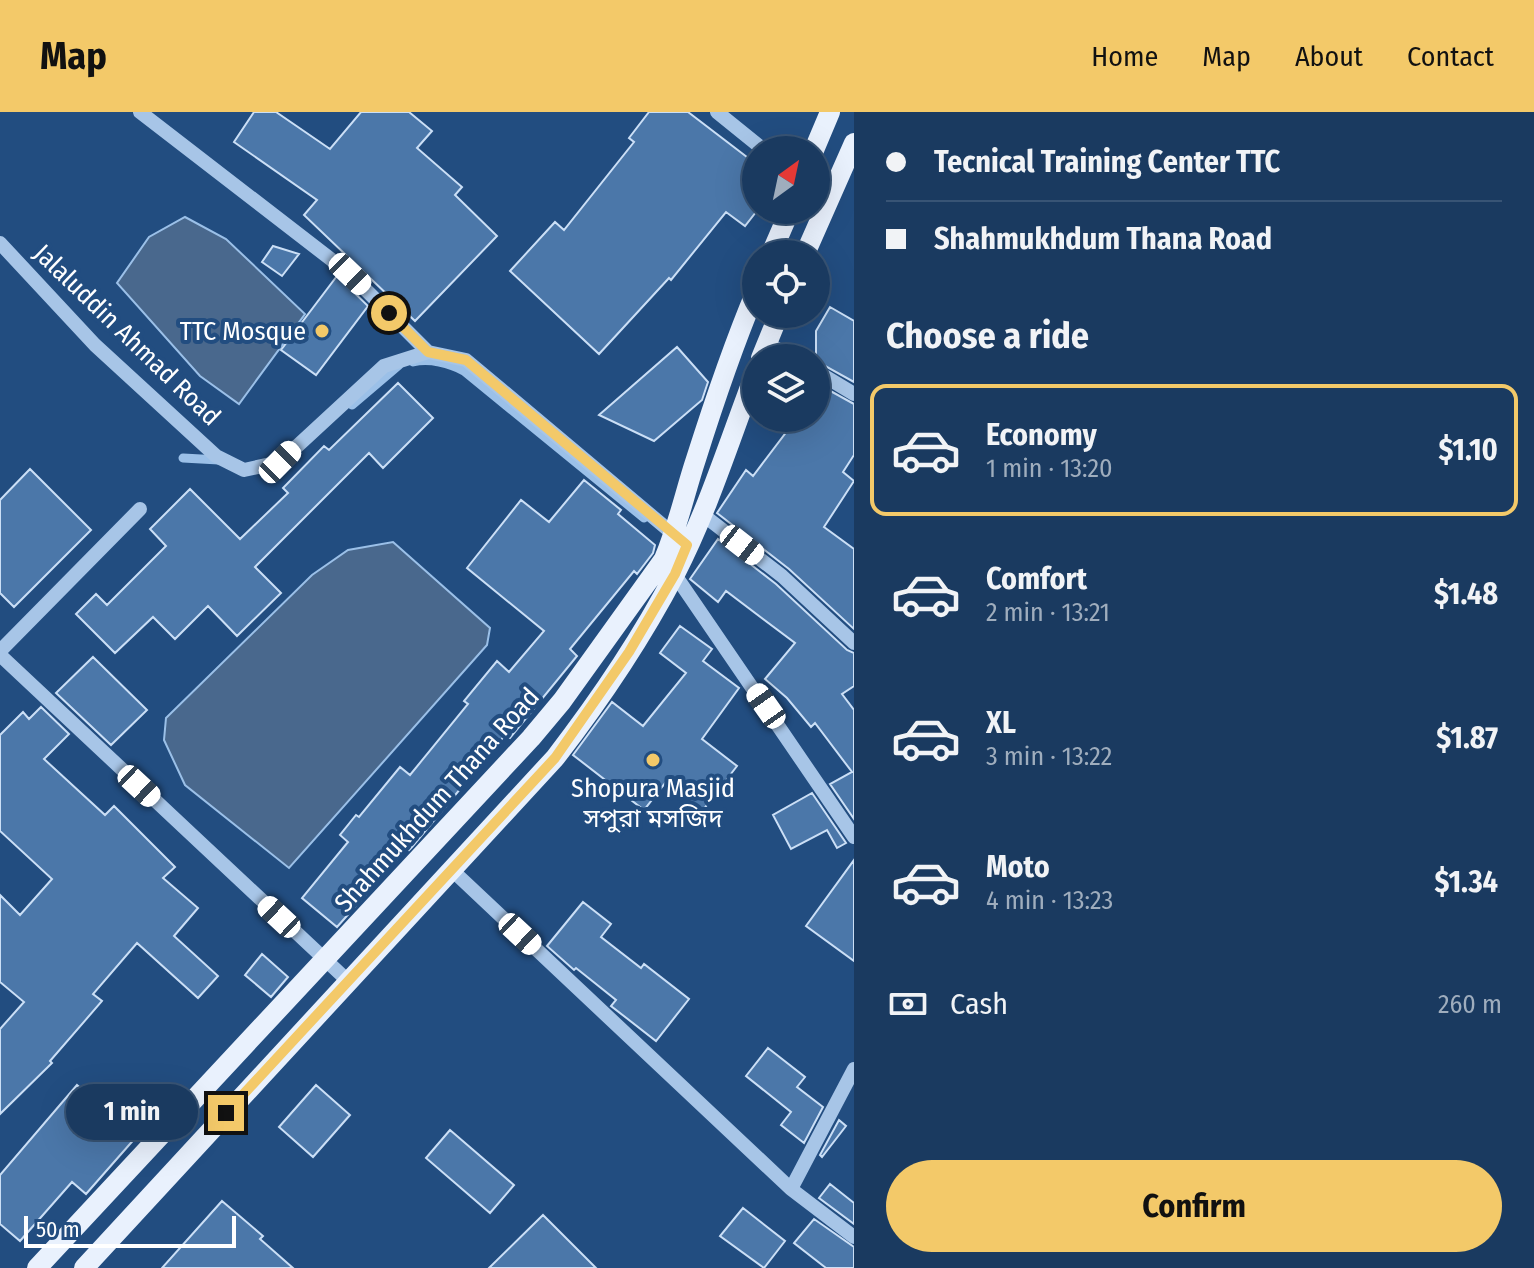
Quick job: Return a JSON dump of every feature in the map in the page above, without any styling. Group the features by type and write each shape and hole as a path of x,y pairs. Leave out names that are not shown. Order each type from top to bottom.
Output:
{"main road":[{"path":"820,136 830,112"},
{"path":"811,240 854,143"},
{"name":"Shahmukhdum Thana Road","path":"681,540 694,462 742,325"},
{"name":"Shahmukhdum Thana Road","path":"84,1268 555,758 578,729 629,652 681,540 702,514 742,408"},
{"name":"Shahmukhdum Thana Road","path":"37,1268 531,738 669,566"}],"street":[{"path":"140,112 350,274 428,352 466,360 681,540"},
{"path":"717,112 747,136"},
{"name":"Jalaluddin Ahmad Road","path":"0,243 95,345 216,456 244,470 280,462 384,366 428,352"},
{"path":"830,379 854,394"},
{"path":"140,509 0,653 348,981"},
{"path":"702,514 782,576 854,643"},
{"path":"669,566 854,837"},
{"path":"452,870 791,1189 854,1237"},
{"path":"791,1189 854,1069"}],"water":[{"path":"185,217 226,239 305,314 239,404 200,376 117,283 149,237"},
{"path":"393,542 490,628 487,645 289,868 185,785 164,740 166,718 312,575 348,550"}],"building":[{"path":"254,112 276,112 330,149 361,112 409,112 432,131 417,148 462,187 455,195 497,236 415,321 304,215 317,200 234,142"},
{"path":"649,112 688,112 742,153 742,224 726,212 671,280 669,278 599,354 510,271 555,222 564,230 634,142 629,138"},
{"path":"273,246 299,254 282,276 262,262"},
{"name":"TTC Mosque","path":"337,276 368,306 316,375 281,350"},
{"path":"830,307 854,321 854,382 830,369 830,344 816,344 818,328 830,328"},
{"path":"677,347 708,382 702,400 654,441 599,415"},
{"path":"398,383 433,418 383,468 369,453 255,567 281,593 237,636 208,606 175,639 153,617 115,653 76,614 96,594 107,605 166,546 150,529 190,489 240,539 288,493 283,488 324,446 329,450"},
{"path":"830,391 854,404 854,455 843,472 854,481 824,527 854,549 854,629 789,569 717,513 746,470 753,476 786,432 830,432"},
{"path":"30,469 91,530 14,607 0,593 0,500"},
{"path":"584,480 621,510 618,514 655,545 653,553 637,574 634,571 570,649 577,656 510,738 505,735 412,847 407,848 337,927 302,898 348,842 340,835 400,767 410,775 468,704 464,701 497,661 509,672 544,631 467,568 521,500 549,522"},
{"path":"718,539 776,584 854,653 854,686 842,694 854,710 854,819 830,784 852,772 815,723 811,727 787,698 765,679 795,643 726,591 718,602 690,579"},
{"name":"Shopura Masjid সপুরা মসজিদ","path":"680,626 712,649 703,661 739,688 702,739 737,766 703,810 666,782 644,810 573,755 612,702 643,726 686,673 660,653"},
{"path":"93,657 147,710 111,745 56,693"},
{"path":"41,707 69,734 44,759 105,815 114,806 175,867 163,878 198,908 174,936 218,976 198,998 137,943 93,994 102,1001 50,1061 52,1063 0,1114 0,1029 24,1002 0,982 0,895 20,915 52,879 0,831 0,735 23,712 29,719"},
{"path":"812,793 846,843 837,848 827,830 791,849 773,815"},
{"path":"854,860 854,961 806,926"},
{"path":"583,902 611,924 601,937 641,968 644,964 689,999 656,1041 611,1006 616,1000 547,946"},
{"path":"262,954 288,977 271,997 245,975"},
{"path":"768,1048 805,1077 797,1087 823,1107 804,1143 781,1125 791,1112 746,1076"},
{"path":"77,1085 97,1102 104,1094 144,1128 86,1194 72,1182 20,1241 0,1224 0,1175"},
{"path":"316,1085 350,1115 313,1157 279,1127"},
{"path":"839,1120 846,1126 822,1157 820,1155"},
{"path":"450,1130 514,1185 490,1213 426,1158"},
{"path":"830,1184 854,1203 854,1224 819,1198"},
{"path":"222,1201 263,1236 260,1239 293,1268 162,1268"},
{"path":"743,1208 785,1241 764,1268 720,1236"},
{"path":"543,1215 596,1268 489,1268"},
{"path":"814,1219 854,1247 854,1268 826,1268 794,1243"}],"waterway":[{"path":"413,362 439,362 464,371 644,518"},
{"path":"352,405 399,365"},
{"path":"183,458 219,460"}],"place":[{"name":"TTC Mosque","path":"322,331"},
{"name":"Shopura Masjid সপুরা মসজিদ","path":"653,760"}],"route":[{"path":"226,1113 555,758 629,652 675,574 687,545 466,360 428,352 389,313"}]}
